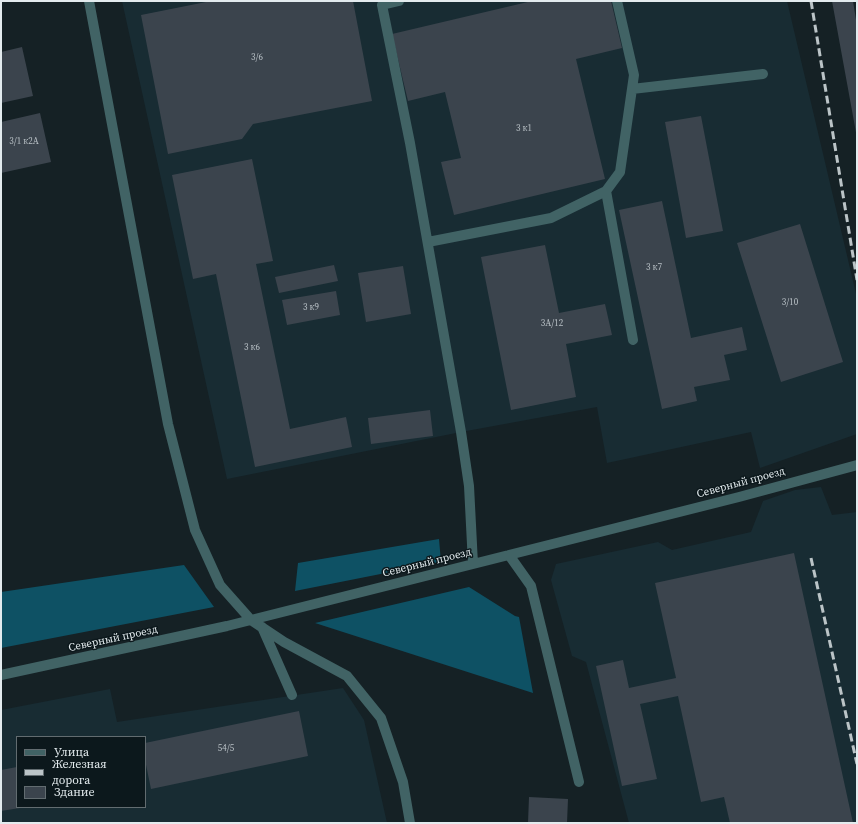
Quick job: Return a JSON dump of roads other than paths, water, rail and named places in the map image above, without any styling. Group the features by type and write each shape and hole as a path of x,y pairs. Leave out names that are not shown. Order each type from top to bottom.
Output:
{"street":[{"path":"89,1 168,424 195,530 220,585 251,620 284,642 347,676 381,718 402,782 410,823"},
{"path":"399,1 382,5 428,242 469,486 473,564"},
{"path":"428,242 551,218 606,191 620,172 634,75 617,1"},
{"path":"632,89 763,74"},
{"path":"606,191 633,340"},
{"name":"Северный проезд","path":"1,675 251,620 731,499 857,465"},
{"path":"509,555 531,586 579,782"},
{"path":"262,627 292,695"}],"railway":[{"path":"811,1 857,280"},
{"path":"811,558 857,764"}]}
